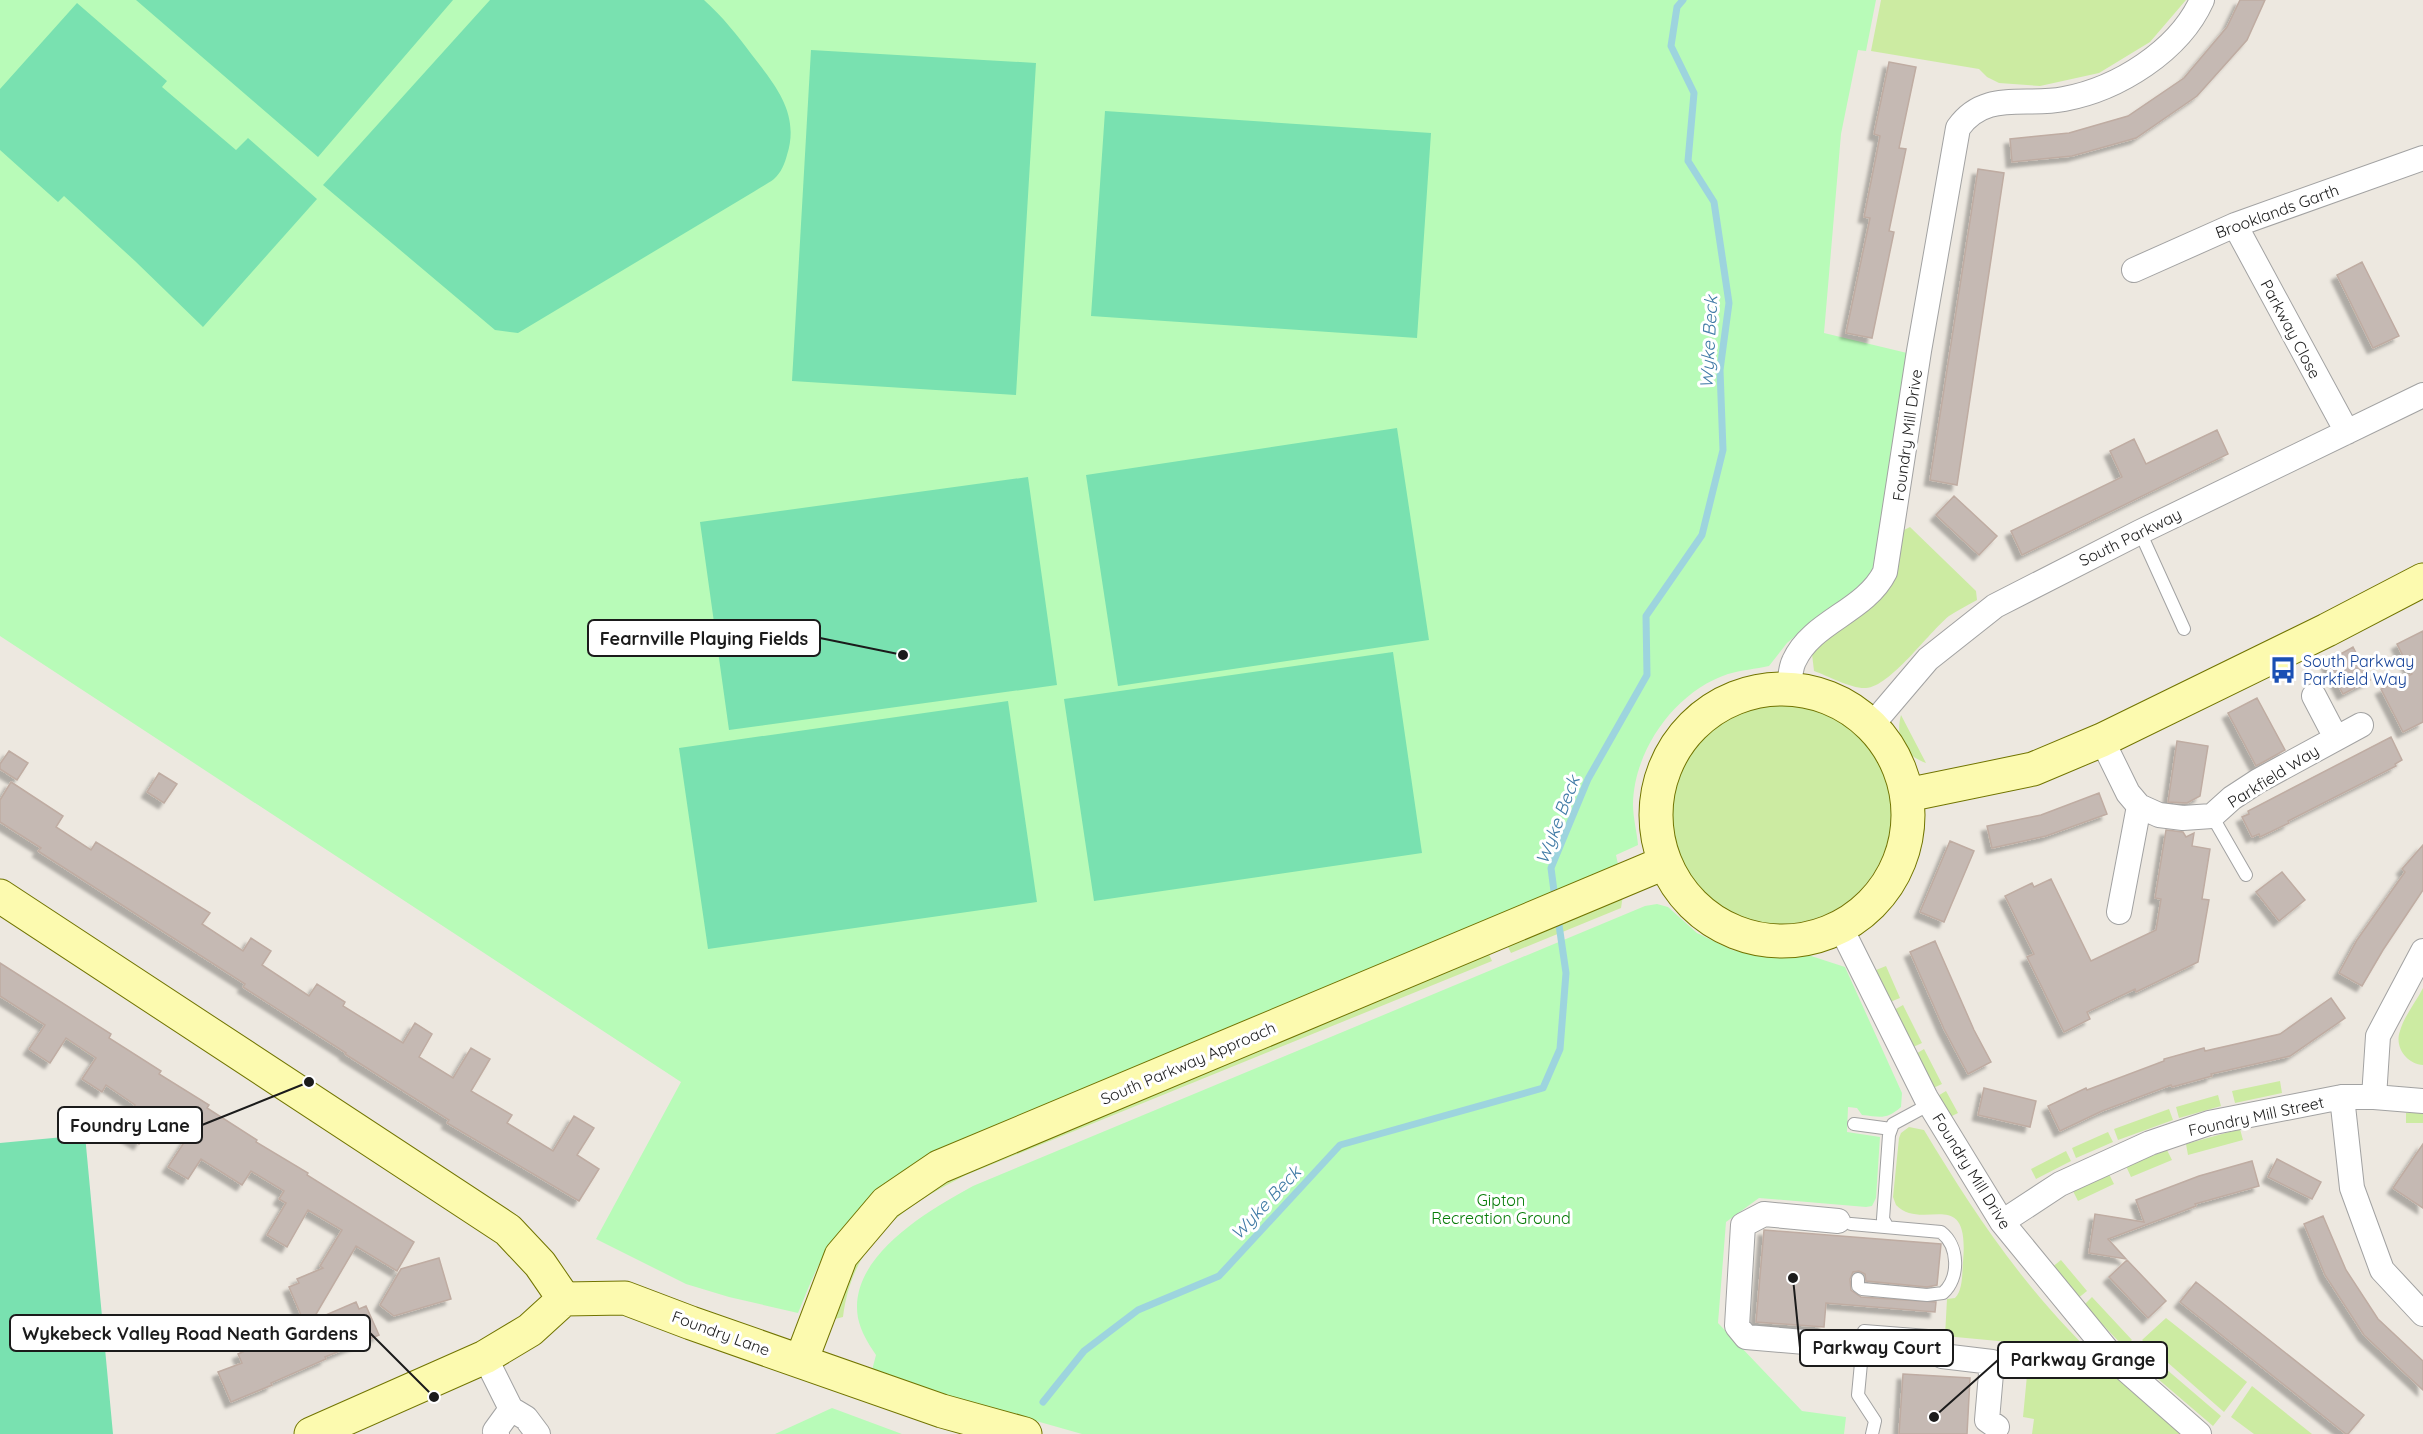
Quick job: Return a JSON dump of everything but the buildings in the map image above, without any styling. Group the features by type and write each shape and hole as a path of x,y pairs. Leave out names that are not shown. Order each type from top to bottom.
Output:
{"street":[{"name":"Foundry Mill Drive","path":"1789,688 1793,663 1809,640 1868,597 1878,586 1885,572 1954,142 1962,122 1978,108 1991,104 2064,99 2116,83 2162,53 2197,11 2202,0"},
{"name":"Brooklands Garth","path":"2134,270 2235,225 2423,158"},
{"name":"Parkway Close","path":"2235,225 2347,432"},
{"name":"South Parkway","path":"1871,726 1929,659 1995,606 2139,532 2423,395"},
{"path":"1907,795 2033,769 2102,740 2327,630 2423,580"},
{"path":"1789,688 1813,693 1841,703 1871,726 1882,738 1895,759 1907,795 1907,834 1896,872 1868,909 1841,928 1801,941 1759,940 1719,926 1686,899 1664,863 1655,825 1658,786 1673,750 1698,720 1731,699 1789,688"},
{"name":"Parkfield Way","path":"2314,696 2336,738"},
{"name":"Parkfield Way","path":"2139,806 2158,815 2183,818 2212,816 2232,798 2258,781 2361,725"},
{"path":"2102,740 2128,793 2139,806 2119,912"},
{"name":"South Parkway Approach","path":"801,1361 841,1256 886,1203 939,1167 1569,905 1664,863"},
{"path":"0,896 508,1230 540,1264 564,1299 530,1330 485,1357 315,1433"},
{"name":"Foundry Mill Drive","path":"1841,928 1930,1104 2002,1222 2116,1361 2199,1434"},
{"path":"2374,1097 2378,1036 2423,951"},
{"path":"2342,1097 2352,1188 2382,1270 2423,1314"},
{"name":"Foundry Mill Street","path":"2002,1222 2060,1184 2150,1143 2209,1123 2342,1097 2423,1101"},
{"path":"1845,1223 1764,1214 1743,1226 1737,1326 1746,1336 1863,1347"},
{"name":"Foundry Lane","path":"564,1299 625,1298 942,1411 1025,1434"},
{"path":"1942,1356 1992,1362 1987,1420 1997,1426"},
{"path":"485,1357 511,1409 526,1418 538,1434"},
{"path":"497,1434 495,1431 511,1409"}],"lane":[{"path":"2139,532 2184,629"},
{"name":"Parkfield Way","path":"2212,816 2246,875"},
{"path":"1887,1226 1883,1219 1891,1129 1893,1124 1930,1104"},
{"path":"1854,1124 1891,1129"},
{"path":"1845,1223 1941,1232 1950,1238 1955,1249 1953,1279 1942,1293 1927,1295 1862,1289 1858,1286 1858,1279"},
{"path":"1872,1434 1875,1421 1858,1395 1864,1331 1928,1336"}],"green space":[{"path":"0,0 1876,0 1866,51 1858,50 1841,134 1824,333 1907,353 1874,565 1869,581 1787,643 1769,666 1728,674 1709,682 1675,708 1661,725 1641,763 1635,783 1633,804 1638,845 1616,855 1619,869 879,1191 847,1222 831,1243 817,1268 798,1313 729,1297 686,1284 596,1239 681,1082 0,636"},
{"path":"136,0 453,0 318,157"},
{"path":"490,0 704,0 741,40 777,89 783,101 788,114 790,140 781,171 767,184 518,333 495,330 323,185"},
{"path":"1881,0 2186,0 2150,42 2099,73 2040,86 1999,83 1987,77 1979,69 1871,51"},
{"path":"77,3 167,81 162,87 236,150 248,138 317,199 203,327 64,196 58,202 0,150 0,89"},
{"path":"811,50 1036,63 1016,395 792,381"},
{"path":"1105,111 1431,133 1417,338 1091,316"},
{"path":"1397,428 1429,640 1118,686 1086,475"},
{"path":"1028,477 1057,685 729,730 700,522"},
{"path":"1910,527 1976,591 1977,600 1949,616 1898,669 1876,685 1860,688 1814,671 1812,654 1815,650 1872,607 1888,588 1896,566 1902,531"},
{"path":"1393,652 1422,853 1094,901 1064,699"},
{"path":"1008,701 1037,902 708,949 679,748"},
{"path":"1770,704 1792,704 1823,712 1842,722 1859,736 1873,753 1883,772 1891,803 1891,825 1883,856 1873,875 1859,892 1842,906 1823,916 1792,924 1770,924 1729,911 1711,899 1696,884 1679,856 1671,825 1671,803 1684,762 1696,744 1711,729 1739,712"},
{"path":"1901,715 1926,763 1918,760 1903,745 1899,731"},
{"path":"1623,895 1621,908 1511,953 1506,943"},
{"name":"Gipton Recreation Ground","path":"1657,904 1668,907 1697,933 1732,950 1769,957 1808,955 1845,967 1902,1093 1901,1107 1887,1116 1862,1115 1857,1108 1848,1107 1847,1132 1880,1137 1876,1198 1872,1206 1759,1198 1726,1222 1718,1323 1802,1411 1846,1417 1844,1434 1082,1434 871,1374 876,1355 863,1333 858,1318 858,1296 865,1275 878,1256 895,1238 914,1222 955,1196 973,1186 1645,906"},
{"path":"1487,950 1492,961 966,1175 943,1187 901,1214 884,1230 869,1248 857,1268 848,1291 843,1317 831,1320 857,1249 934,1183"},
{"path":"1886,966 1900,998 1890,1002 1876,970"},
{"path":"2423,988 2423,1065 2412,1062 2403,1054 2399,1037 2404,1020"},
{"path":"1903,1005 1922,1043 1911,1048 1892,1011"},
{"path":"1924,1049 1942,1084 1931,1089 1914,1055"},
{"path":"2280,1081 2282,1093 2235,1103 2232,1091"},
{"path":"1946,1091 1958,1113 1948,1118 1936,1097"},
{"path":"2218,1095 2221,1106 2179,1118 2176,1107"},
{"path":"2169,1109 2173,1120 2118,1140 2114,1129"},
{"path":"2423,1112 2423,1123 2406,1123 2406,1113"},
{"path":"1909,1127 1924,1130 1991,1234 2047,1306 2109,1370 2182,1434 2032,1434 2034,1419 2023,1417 2030,1344 1945,1336 1947,1299 1955,1298 1961,1286 1963,1238 1959,1224 1952,1217 1942,1214 1919,1215 1907,1212 1896,1205 1893,1197 1899,1138 1901,1133"},
{"path":"2240,1129 2243,1140 2188,1155 2186,1144"},
{"path":"2108,1132 2113,1142 2076,1158 2072,1148"},
{"path":"85,1135 113,1434 0,1434 0,1143"},
{"path":"2167,1150 2172,1160 2131,1177 2126,1166"},
{"path":"2066,1151 2071,1161 2036,1179 2031,1169"},
{"path":"2109,1174 2114,1184 2078,1201 2073,1191"},
{"path":"2061,1260 2087,1291 2077,1299 2051,1268"},
{"path":"2092,1297 2132,1340 2124,1347 2084,1305"},
{"path":"2166,1318 2247,1382 2224,1412 2142,1340"},
{"path":"2138,1345 2221,1416 2213,1426 2130,1355"},
{"path":"2252,1386 2312,1434 2254,1434 2231,1417"},
{"path":"832,1408 902,1434 775,1434"}],"waterway":[{"name":"Wyke Beck","path":"1555,899 1551,868 1588,779 1647,675 1646,616 1702,535 1723,450 1720,370 1729,303 1714,202 1688,161 1694,93 1671,46 1677,7 1683,0"},
{"name":"Wyke Beck","path":"1043,1402 1084,1351 1138,1310 1219,1276 1340,1145 1543,1088 1560,1049 1566,973 1558,918"}],"place":[{"name":"Fearnville Playing Fields","path":"903,655"},
{"name":"South Parkway Parkfield Way","path":"2283,670"},
{"name":"Foundry Lane","path":"309,1082"},
{"name":"Parkway Court","path":"1793,1278"},
{"name":"Wykebeck Valley Road Neath Gardens","path":"434,1397"},
{"name":"Parkway Grange","path":"1934,1417"}]}
